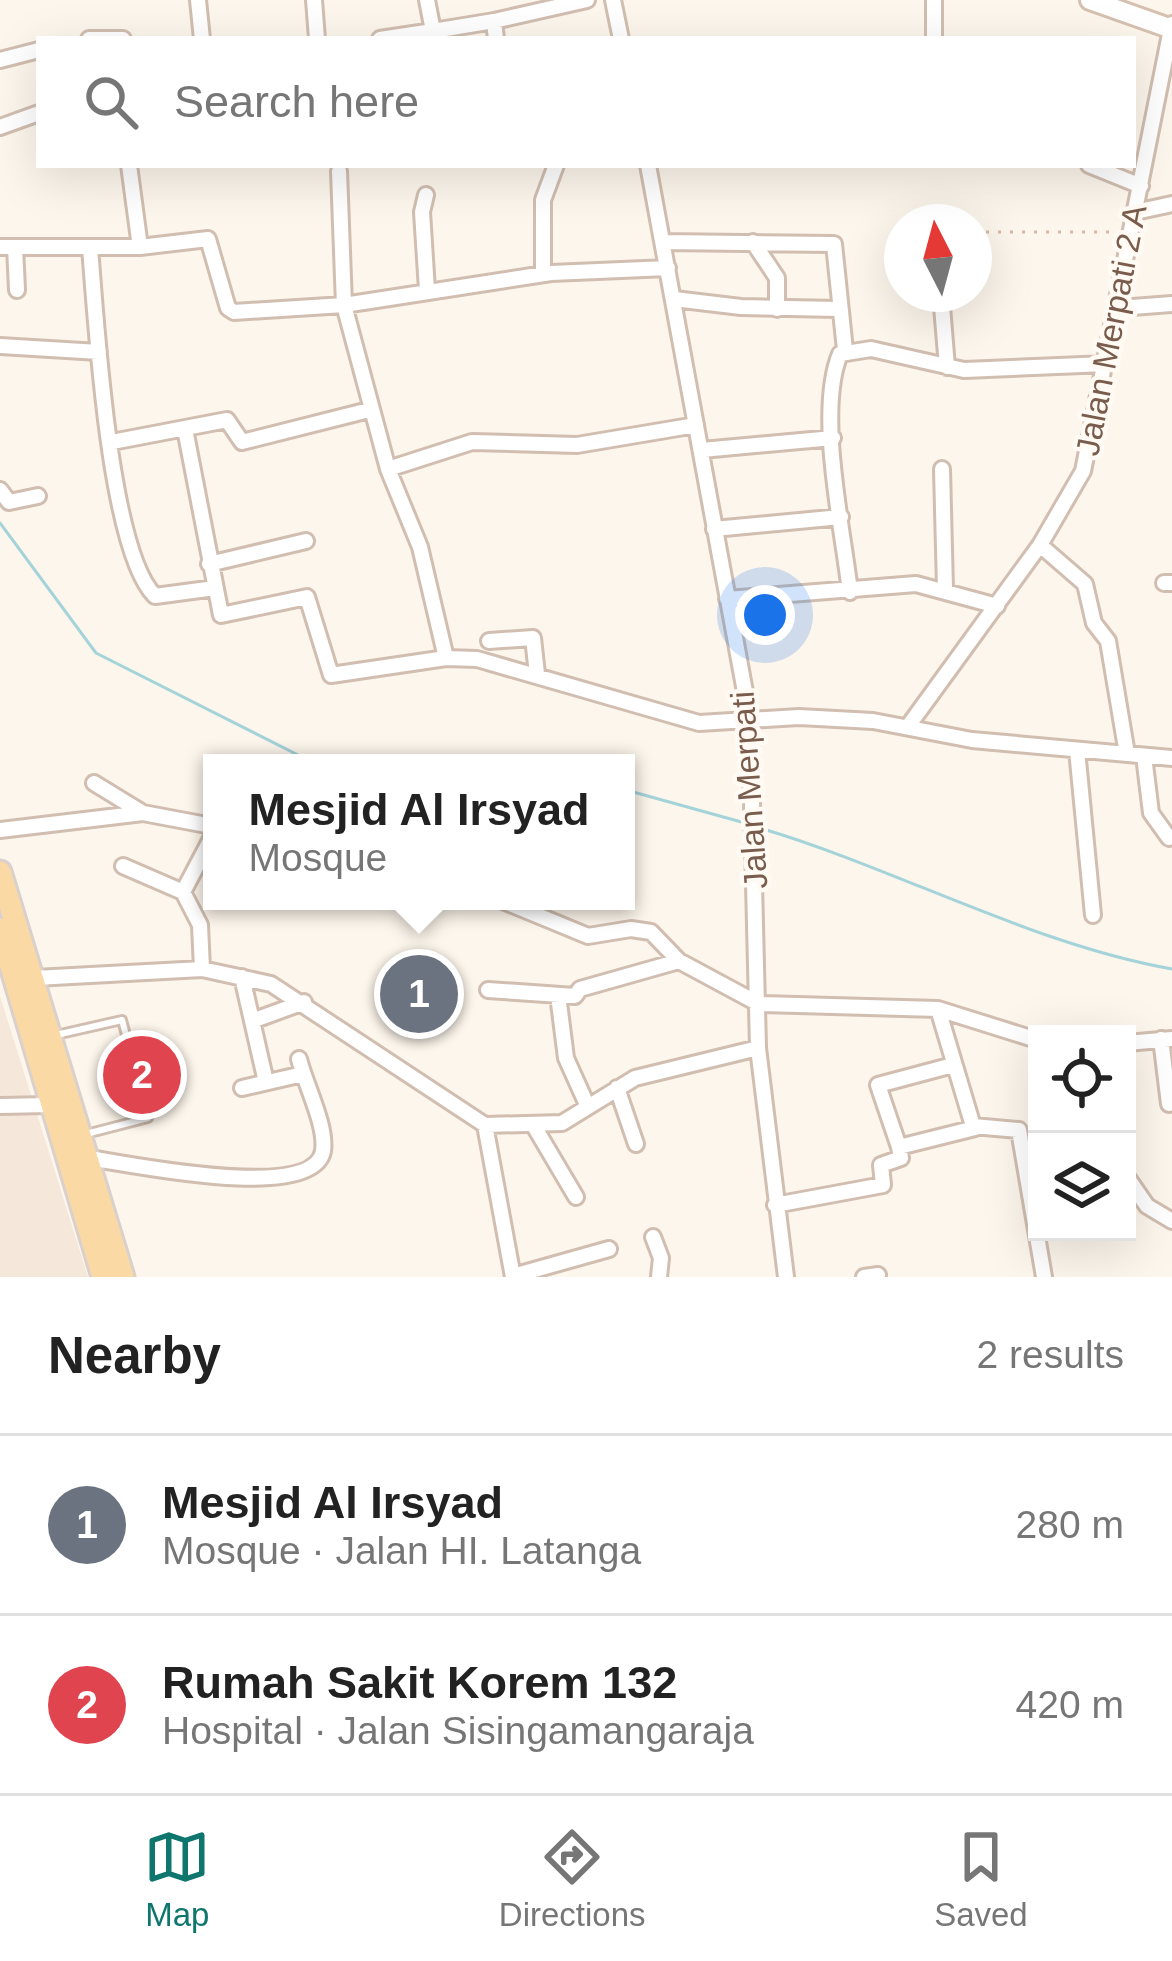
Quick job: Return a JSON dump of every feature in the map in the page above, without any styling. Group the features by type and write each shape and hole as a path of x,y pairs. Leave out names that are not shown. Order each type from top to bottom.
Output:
{"main road":[{"path":"0,872 123,1277"},
{"path":"0,929 103,1277"}],"street":[{"path":"198,0 202,36"},
{"path":"314,0 317,36"},
{"path":"427,0 433,31"},
{"path":"400,36 587,0"},
{"path":"614,0 620,36"},
{"path":"934,0 934,36"},
{"path":"1090,0 1172,27"},
{"path":"494,21 496,36"},
{"name":"Jalan Merpati 2 A","path":"910,725 1040,544 1083,471 1172,27"},
{"path":"0,60 36,51"},
{"path":"0,127 36,114"},
{"path":"129,168 140,247"},
{"path":"543,274 543,200 555,168"},
{"name":"Jalan Merpati","path":"649,168 750,718 758,1048 786,1277"},
{"path":"1096,168 1141,186"},
{"path":"339,172 344,304 369,410 420,547 446,658"},
{"path":"426,195 422,212 428,290"},
{"path":"1136,212 1172,204"},
{"path":"17,290 8,247 140,247 211,240 230,311 344,304 543,274 668,268"},
{"path":"664,242 834,244 845,350 832,381 833,438 850,592"},
{"path":"753,242 777,278 777,309"},
{"path":"90,248 112,442 139,578 163,597 214,588"},
{"path":"674,299 777,309 839,309"},
{"path":"1119,308 1172,304"},
{"path":"942,312 947,367"},
{"path":"0,346 99,352"},
{"path":"845,350 871,349 947,367 1106,364"},
{"path":"112,442 230,421 242,442 369,410"},
{"path":"388,470 472,442 578,445 696,425"},
{"path":"184,429 214,588 224,617 308,597 331,675 446,658 537,674 699,723 750,718 910,725 972,740 1172,758"},
{"path":"702,450 833,438"},
{"path":"942,469 945,589"},
{"path":"0,490 9,502 38,496"},
{"path":"714,529 842,517"},
{"path":"209,564 306,541"},
{"path":"1040,544 1085,584 1094,623 1108,641 1151,813 1169,838"},
{"path":"727,599 916,584 997,607"},
{"path":"489,641 533,638 537,674"},
{"path":"1077,751 1093,915"},
{"path":"94,783 143,813"},
{"path":"0,830 143,813 203,824"},
{"path":"183,892 203,854"},
{"path":"123,866 183,892 200,925 202,969"},
{"path":"525,910 588,936 632,928 651,932 679,961 759,1004 938,1010 1028,1037"},
{"path":"488,990 575,996 580,988 679,961"},
{"path":"35,978 202,969 278,986 485,1125 562,1124 617,1088 663,1070 758,1048"},
{"path":"242,977 266,1082"},
{"path":"558,995 566,1058 589,1107"},
{"path":"252,1021 304,1002"},
{"path":"938,1010 974,1128"},
{"path":"1136,1042 1167,1039 1169,1104"},
{"path":"775,1204 883,1184 881,1165 901,1158 878,1083 953,1065"},
{"path":"88,1158 238,1179 301,1170 316,1162 323,1146 301,1066 242,1088"},
{"path":"617,1088 636,1144"},
{"path":"0,1106 50,1105"},
{"path":"485,1125 513,1276 609,1249"},
{"path":"533,1126 576,1197"},
{"path":"899,1147 974,1128 1017,1129 1028,1151"},
{"path":"1136,1189 1148,1206 1172,1220"},
{"path":"1136,1207 1148,1206"},
{"path":"653,1238 661,1258 658,1277"},
{"path":"1040,1241 1044,1277"}],"lane":[{"path":"52,1036 122,1020 148,1118 81,1136"}],"path":[{"path":"992,232 1132,232"}],"shaded area":[{"path":"0,996 88,1277 0,1277"}],"waterway":[{"path":"0,523 96,653 296,754"},
{"path":"635,792 745,823"},
{"path":"760,828 1068,942 1172,969"}],"place":[{"name":"Mesjid Al Irsyad","path":"419,994"},
{"name":"Rumah Sakit Korem 132","path":"142,1075"}]}
